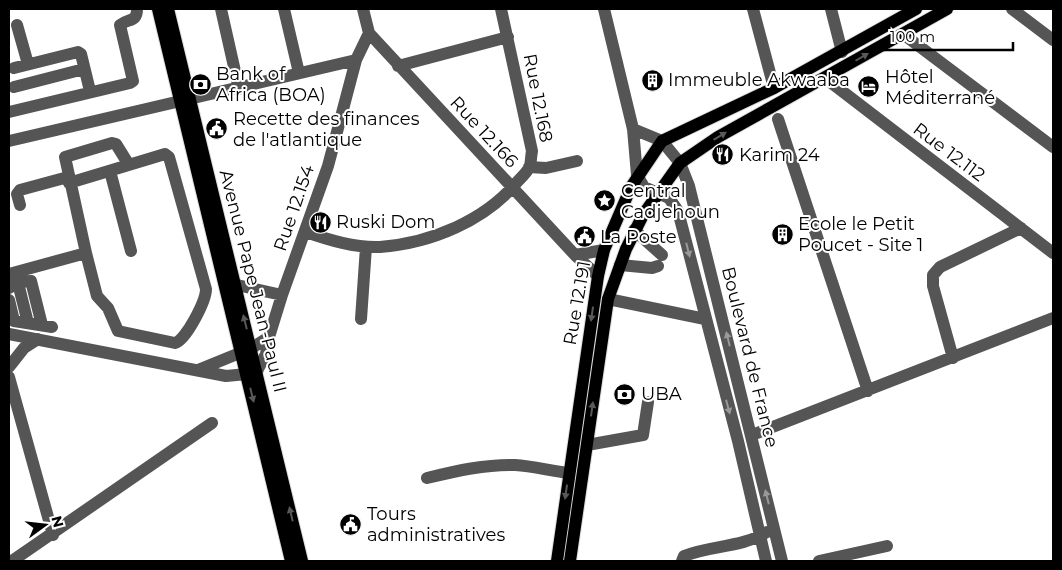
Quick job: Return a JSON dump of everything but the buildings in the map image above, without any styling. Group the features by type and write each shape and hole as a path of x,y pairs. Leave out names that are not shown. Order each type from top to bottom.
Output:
{"main road":[{"name":"Avenue Pape Jean-Paul II","path":"158,9 186,100 237,285 247,350"},
{"name":"Avenue Pape Jean-Paul II","path":"168,9 186,100 247,350 290,561"},
{"path":"680,164 718,137 947,9"},
{"name":"Rue 12.191","path":"557,561 598,276 604,250 637,175 662,141 774,88 842,52 908,11"},
{"name":"Rue 12.191","path":"570,561 608,299 634,230 680,164"},
{"name":"Avenue Pape Jean-Paul II","path":"252,373 302,561"}],"street":[{"path":"9,112 90,91 130,83 133,80 120,25 133,21 137,9"},
{"path":"221,9 239,89"},
{"path":"284,9 300,73"},
{"path":"363,9 369,33"},
{"name":"Rue 12.168","path":"306,232 330,240 366,247 381,247 427,238 460,226 487,210 512,188 530,167 532,151 502,9"},
{"path":"604,9 633,129 637,175"},
{"path":"753,9 774,88"},
{"path":"831,9 842,52"},
{"path":"1012,9 1053,40"},
{"path":"17,25 28,64"},
{"name":"Rue 12.154","path":"252,373 266,354 269,337 282,295 328,166 356,60 369,33"},
{"name":"Rue 12.166","path":"369,33 575,255 598,276"},
{"path":"903,34 1053,148"},
{"path":"398,66 508,36"},
{"path":"14,68 78,52 81,54 90,91"},
{"path":"9,141 239,89 356,60"},
{"path":"14,88 84,69"},
{"name":"Rue 12.112","path":"825,78 1053,252"},
{"path":"778,119 868,391"},
{"path":"633,129 662,141"},
{"name":"Boulevard de France","path":"662,141 680,164 689,186 782,561"},
{"path":"20,204 17,194 20,190 69,180 110,171 165,154 169,157 206,289 205,298 184,339 175,343 118,331 108,308 97,296 86,254 69,180 65,157 112,143 116,144 129,165"},
{"path":"530,167 546,168 577,161"},
{"path":"110,171 131,252"},
{"name":"Boulevard de France","path":"637,175 644,187 669,198 678,211 738,441 766,561"},
{"path":"953,358 933,286 933,275 940,267 1021,228"},
{"path":"620,265 652,268 660,260 634,230"},
{"path":"361,319 366,247"},
{"path":"575,255 604,250"},
{"path":"13,279 86,254"},
{"path":"13,279 28,323"},
{"path":"9,300 14,321 47,326 32,282 29,280 13,279"},
{"path":"237,285 282,295"},
{"path":"608,299 705,319"},
{"path":"752,435 1053,318"},
{"path":"9,334 226,376 252,373"},
{"path":"198,370 247,350 269,337"},
{"path":"9,367 24,348 38,339"},
{"path":"9,377 11,400 53,535"},
{"path":"587,445 643,435 648,402"},
{"path":"12,561 53,535 212,423"},
{"path":"427,478 459,470 508,465 569,473"},
{"path":"682,561 684,556 691,553 736,546 760,536 774,527"},
{"path":"820,561 887,546"}],"place":[{"name":"Immeuble Akwaaba","path":"652,80"},
{"name":"Bank of Africa (BOA)","path":"200,84"},
{"name":"Hôtel Méditerrané","path":"869,87"},
{"name":"Recette des finances de l'atlantique","path":"217,129"},
{"name":"Karim 24","path":"723,155"},
{"name":"Central Cadjehoun","path":"605,201"},
{"name":"Ruski Dom","path":"320,222"},
{"name":"Ecole le Petit Poucet - Site 1","path":"782,234"},
{"name":"La Poste","path":"584,237"},
{"name":"UBA","path":"625,394"},
{"name":"Tours administratives","path":"351,524"}]}
